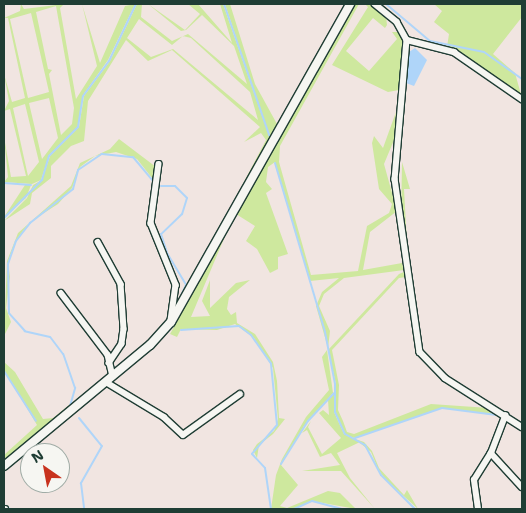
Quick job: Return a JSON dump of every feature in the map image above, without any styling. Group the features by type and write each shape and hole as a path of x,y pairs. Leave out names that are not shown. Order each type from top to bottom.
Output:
{"street":[{"path":"4,466 113,376 171,322 350,4"},
{"path":"375,4 397,22 407,40 395,179 417,344 432,368 522,427"},
{"path":"407,40 454,52 522,99"},
{"path":"158,164 151,223 176,285 171,322"},
{"path":"98,242 121,284 124,329 122,344 109,363"},
{"path":"61,293 79,313 109,363 113,376"},
{"path":"106,382 164,418 183,435 240,394"},
{"path":"478,509 474,480 491,453 506,416"},
{"path":"491,453 522,487"}],"green space":[{"path":"21,4 24,9 64,4 60,8 76,99 97,66 82,4 100,63 125,6 135,4 108,60 83,95 78,127 49,155 41,180 32,184 4,182 8,177 4,137 11,177 26,176 10,109 4,111 9,101 4,74 12,102 25,98 8,18 4,18 20,11","holes":["56,6 74,108 72,124 61,135 49,74 52,70 48,69 36,12","31,13 49,92 28,98 10,19","49,98 58,138 42,159 29,103","25,104 39,162 28,176 13,108"]},
{"path":"137,4 142,4 141,17 172,41 183,36 188,34 247,84 234,46 202,15 186,30 181,31 148,4 185,30 200,14 188,4 198,4 232,43 220,4 223,4 269,136 225,4 230,4 255,84 277,124 348,4 193,279 266,140 261,133 244,142 260,127 172,50 148,61 126,40 88,101 84,141 71,146 51,166 51,178 32,193 30,204 4,221 27,198 33,185 42,180 50,156 79,127 84,96 110,61","holes":["139,19 172,45 183,36 191,38 250,92 258,120 173,49 151,57 127,38"]},
{"path":"355,4 359,4 280,146 279,162 311,275 358,271 367,226 389,213 392,204 379,189 372,143 374,136 383,148 396,112 394,140 384,164 397,211 370,232 363,270 402,263 404,270 344,278 324,294 319,306 330,331 328,348 316,306 322,292 339,278 310,281 275,162 268,167 266,182 272,189 266,193 288,254 278,257 278,269 270,273 257,249 246,241 255,226 236,214"},
{"path":"365,4 372,4 386,16 387,25 385,28 373,18 346,51 369,71 397,39 392,32 399,32 405,45 399,90 388,92 332,65 368,7"},
{"path":"434,4 522,4 522,17 493,54 515,73 522,98 447,47 449,34 434,22 442,11"},
{"path":"119,139 156,167 156,183 137,159 116,152 95,156 110,149"},
{"path":"95,156 80,167 72,188 58,204 31,221 71,186 80,163"},
{"path":"402,162 410,189 404,189 408,261 401,222"},
{"path":"25,185 31,185 26,198 4,217"},
{"path":"29,223 15,242 8,262 10,277 6,308 11,322 4,336 7,261 18,233"},
{"path":"226,234 191,317 210,316 202,301 210,280 210,308 236,283 250,280 229,297 227,309 231,315 236,312 237,323 255,334 273,362 277,381 279,418 285,419 273,434 259,445 257,458 253,450 257,444 274,431 278,419 273,368 254,338 235,324 217,330 181,329 177,337 170,334"},
{"path":"404,272 406,277 399,278 332,350 339,385 338,410 347,432 354,434 431,404 489,408 499,415 442,408 354,438 345,434 335,412 336,384 328,350 399,274"},
{"path":"327,350 333,393 304,426 281,465 298,485 280,506 287,508 328,491 340,493 356,509 312,501 293,509 271,509 276,475 282,459 306,417 329,390 322,357"},
{"path":"4,362 15,372 43,419 53,418 109,373 27,443 20,443 20,449 4,463 4,455 37,425 4,370"},
{"path":"334,394 334,412 344,434 360,442 337,453 350,478 375,509 341,471 302,471 340,465 331,453 320,457 307,430 302,433 311,421 308,427 322,454 341,438 319,413 323,410 329,415 328,400"},
{"path":"355,439 364,442 372,451 379,468 404,495 407,490 418,509 385,479 378,469 371,452"}],"water":[{"path":"415,48 427,60 414,86 406,83 406,73 409,52"}],"waterway":[{"path":"4,218 42,180 49,156 78,127 83,96 109,61 136,4"},
{"path":"224,4 269,135"},
{"path":"386,4 430,41 484,52 522,79"},
{"path":"70,406 75,388 63,354 50,337 25,331 9,313 8,264 16,241 30,223 73,189 78,170 102,154 133,157 154,182"},
{"path":"275,163 325,332 335,384 335,412 345,434 365,445 381,475 415,509"},
{"path":"4,183 31,185"},
{"path":"161,186 175,186 187,198 182,214 161,234 167,253 186,285 177,304"},
{"path":"181,330 239,326 251,335 271,364 277,425 252,454 265,468 271,509"},
{"path":"4,371 36,421"},
{"path":"281,464 308,421 334,393"},
{"path":"355,438 442,408 497,415"},
{"path":"79,418 102,446 81,483 84,509"},
{"path":"294,509 312,501 341,509"},
{"path":"4,505 10,509"}]}
